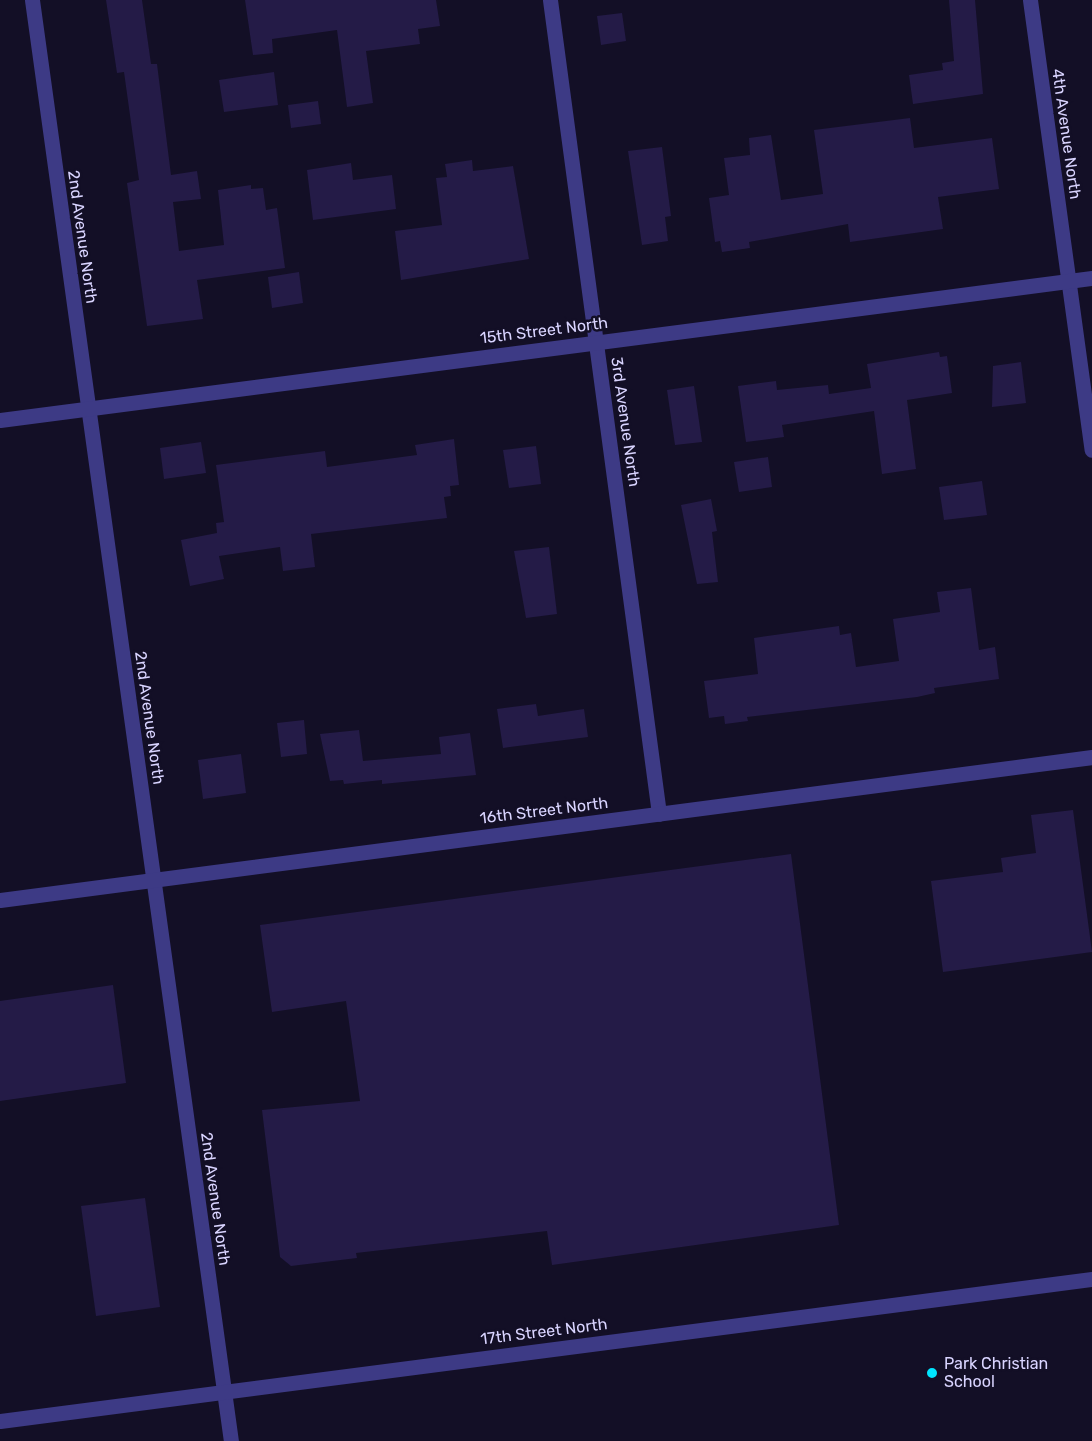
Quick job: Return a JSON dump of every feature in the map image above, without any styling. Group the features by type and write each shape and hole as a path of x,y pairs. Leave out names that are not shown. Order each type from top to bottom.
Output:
{"street":[{"name":"2nd Avenue North","path":"32,0 231,1441"},
{"name":"3rd Avenue North","path":"550,0 659,814"},
{"name":"4th Avenue North","path":"1030,0 1092,450"},
{"name":"15th Street North","path":"0,420 1092,278"},
{"name":"16th Street North","path":"0,900 1092,757"},
{"name":"17th Street North","path":"0,1421 1092,1279"}],"building":[{"path":"106,0 142,0 151,64 157,64 171,175 197,171 201,199 173,202 179,251 224,245 218,190 251,185 251,189 263,188 266,210 277,208 285,268 197,280 203,319 147,326 127,183 139,180 124,72 117,73"},
{"path":"245,0 436,0 440,26 418,29 420,44 366,51 373,103 347,107 337,30 272,39 273,53 253,55"},
{"path":"949,0 975,0 983,94 913,104 909,75 943,70 942,63 954,61"},
{"path":"622,13 626,41 601,45 597,16"},
{"path":"274,72 278,105 224,112 219,80"},
{"path":"318,101 321,124 291,128 288,105"},
{"path":"910,118 914,148 992,138 999,189 938,197 943,229 850,242 848,224 749,242 750,248 722,252 720,241 715,242 709,198 729,195 724,158 750,155 749,138 771,135 781,200 823,194 814,130"},
{"path":"662,147 671,216 665,217 668,241 642,245 628,151"},
{"path":"472,160 473,171 513,166 529,259 401,280 395,231 442,225 436,178 447,177 445,164"},
{"path":"351,163 353,180 392,175 396,209 313,220 307,170"},
{"path":"299,272 303,303 272,308 268,277"},
{"path":"939,352 940,357 947,356 952,393 907,400 916,469 882,474 874,411 782,425 784,437 746,442 738,386 776,381 777,390 828,385 829,394 871,388 867,364"},
{"path":"1021,362 1026,403 992,407 993,366"},
{"path":"694,386 702,442 675,445 667,390"},
{"path":"454,439 459,485 450,486 451,496 444,497 447,518 311,534 315,567 283,571 280,547 219,556 224,579 190,586 181,540 217,533 216,523 224,522 216,465 325,451 327,467 417,455 415,445"},
{"path":"201,442 206,473 164,479 160,448"},
{"path":"536,446 541,484 509,488 503,450"},
{"path":"768,457 772,487 739,492 734,462"},
{"path":"982,481 987,515 944,520 939,487"},
{"path":"711,499 717,531 712,532 718,582 697,584 681,505"},
{"path":"549,547 557,614 526,618 514,551"},
{"path":"971,588 979,650 995,647 999,679 934,688 935,693 917,697 747,717 748,721 725,724 724,716 709,718 704,681 758,674 754,638 839,626 840,635 851,633 856,667 899,661 893,619 940,612 937,592"},
{"path":"536,704 538,716 584,709 588,737 503,748 497,709"},
{"path":"304,720 307,754 281,757 277,723"},
{"path":"359,730 363,761 441,754 439,737 470,733 476,775 382,784 382,780 344,784 343,780 330,781 320,734"},
{"path":"241,754 246,793 203,799 198,760"},
{"path":"1073,810 1092,952 943,972 931,881 1003,872 1001,858 1036,853 1031,815"},
{"path":"791,854 839,1225 552,1265 547,1231 356,1253 357,1258 291,1266 280,1257 262,1110 360,1101 346,1001 272,1012 260,925"},
{"path":"113,985 126,1083 0,1101 0,1001"},
{"path":"145,1198 160,1307 96,1316 81,1206"}],"place":[{"name":"Park Christian School","path":"932,1373"}]}
